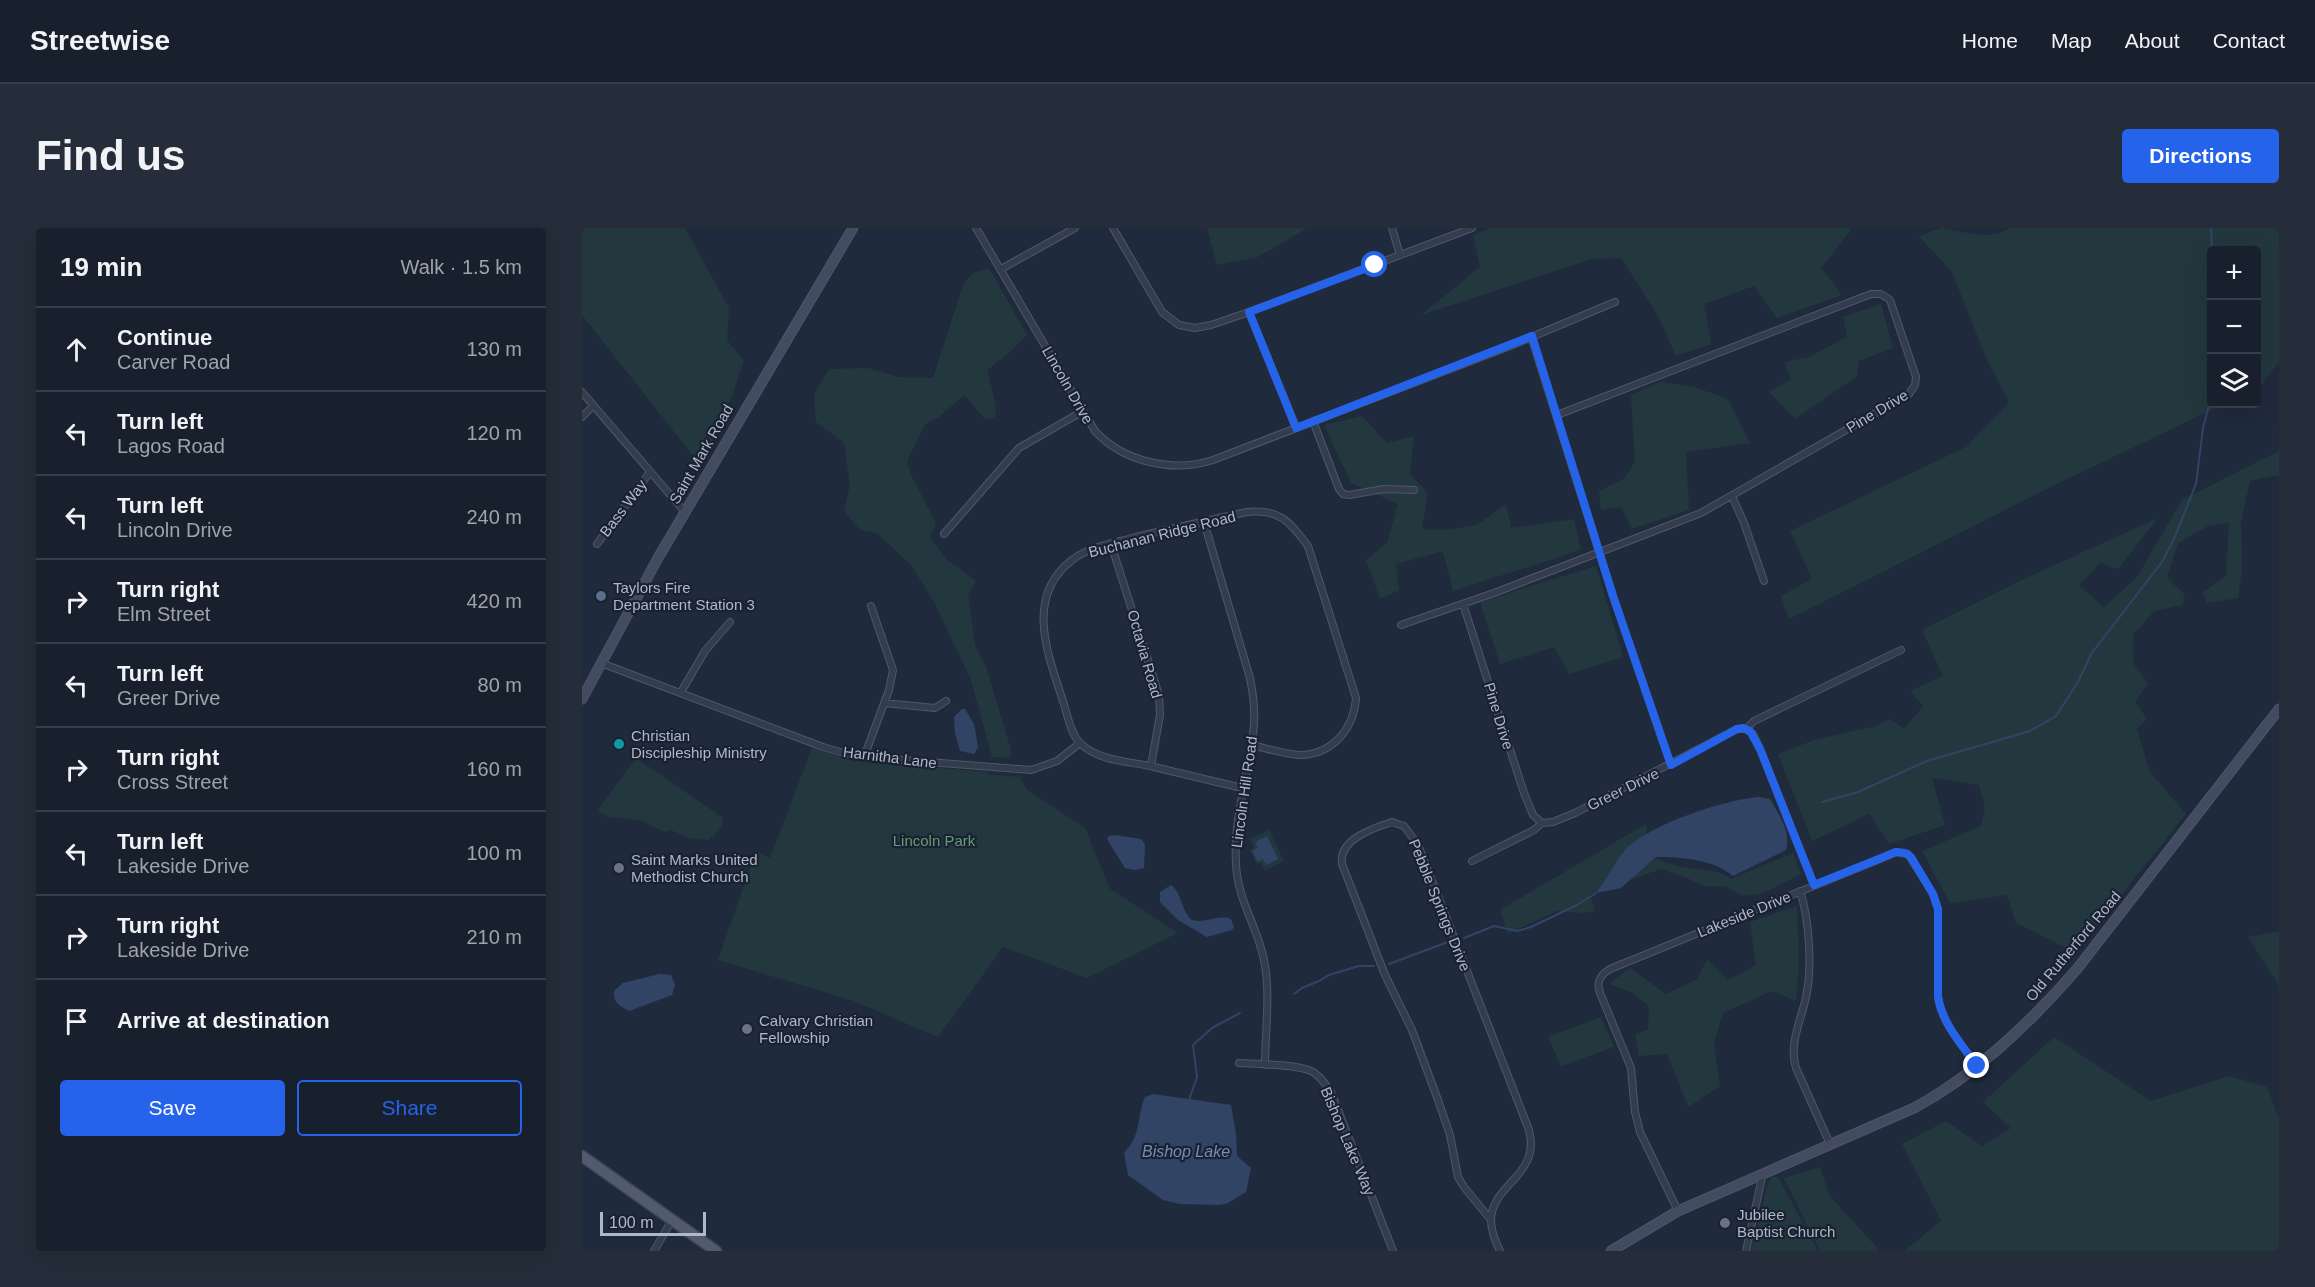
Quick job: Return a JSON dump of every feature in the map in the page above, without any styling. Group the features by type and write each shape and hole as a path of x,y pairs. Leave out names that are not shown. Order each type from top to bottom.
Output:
{"main road":[{"path":"582,1156 716,1251"}],"street":[{"name":"Saint Mark Road","path":"582,699 685,512 853,228"},
{"name":"Lincoln Drive","path":"976,228 1083,411 1103,439 1121,452 1136,458 1177,465 1205,463 1615,302"},
{"path":"1001,269 1075,228"},
{"path":"1113,228 1160,308 1175,323 1186,327 1205,327 1249,312 1473,228"},
{"path":"1392,228 1400,255"},
{"name":"Pine Drive","path":"1401,625 1463,604 1687,519 1732,496 1911,392 1916,377 1890,300 1881,294 1872,294 1557,415"},
{"path":"1249,312 1296,428"},
{"path":"1532,336 1600,553 1671,765"},
{"path":"582,392 685,512"},
{"path":"582,417 593,406"},
{"path":"944,534 1019,448 1083,411"},
{"path":"1313,421 1343,494 1384,489 1414,490"},
{"name":"Bass Way","path":"597,544 650,472"},
{"path":"1732,496 1764,581"},
{"name":"Buchanan Ridge Road","path":"1080,743 1073,731 1048,654 1042,625 1048,594 1057,576 1072,560 1088,551 1204,522 1265,511 1282,517 1308,546 1356,699 1355,712 1348,729 1337,742 1319,750 1302,755 1251,745"},
{"name":"Lincoln Hill Road","path":"1204,522 1251,678 1254,722 1242,788 1236,865 1239,894 1260,947 1266,973 1264,1065"},
{"name":"Octavia Road","path":"1111,544 1159,695 1160,716 1151,766"},
{"name":"Pine Drive","path":"1463,604 1524,793 1533,815 1542,823"},
{"path":"864,757 884,703 893,670 871,606"},
{"path":"681,693 705,651 730,622"},
{"name":"Greer Drive","path":"1472,861 1534,830 1542,823 1564,818 1671,765 1737,729 1746,729 1754,721 1901,650"},
{"name":"Harnitha Lane","path":"601,663 823,747 864,757 1031,770 1056,761 1080,743"},
{"path":"884,703 935,708 946,701"},
{"name":"Old Rutherford Road","path":"1611,1251 1678,1211 1921,1104 1977,1066 2022,1027 2077,969 2279,709"},
{"path":"1746,729 1753,734 1760,749 1814,885"},
{"path":"1080,743 1109,759 1151,766 1242,788"},
{"name":"Pebble Springs Drive","path":"1491,1220 1458,1177 1450,1135 1438,1100 1412,1030 1384,975 1342,864 1342,854 1349,843 1392,822 1404,826 1418,845 1529,1130 1532,1144 1530,1157 1521,1173 1496,1203 1491,1220 1500,1251"},
{"name":"Lakeside Drive","path":"1678,1211 1640,1132 1635,1112 1631,1068 1600,993 1599,981 1605,972 1896,852 1905,853 1911,857 1933,894 1938,909 1940,1008 1946,1021 1977,1066"},
{"path":"1800,891 1804,905 1809,978 1793,1057 1830,1144"},
{"name":"Bishop Lake Way","path":"1239,1063 1311,1071 1321,1078 1331,1092 1393,1251"},
{"path":"1746,1251 1763,1173"},
{"path":"654,1251 672,1220"}],"green space":[{"path":"582,228 685,228 729,308 727,340 744,361 733,393 701,466 582,315"},
{"path":"1207,228 1307,228 1258,257 1217,265"},
{"path":"1491,228 1852,228 1821,268 1842,295 1777,318 1754,286 1704,304 1711,344 1676,356 1657,314 1621,258 1592,259 1421,315 1480,267 1473,235"},
{"path":"1942,228 1986,235 2003,232 2010,228 2279,228 2279,362 2261,386 2261,246 2207,246 2207,408 2216,408 2063,481 1789,619 1781,596 1812,579 1790,531 1966,447 2009,402 1987,360 1952,272 1919,236"},
{"path":"989,268 1027,335 987,370 996,407 995,417 986,420 964,395 939,417 925,424 907,461 911,475 936,523 930,537 946,559 976,581 968,596 975,645 986,667 1011,750 1010,758 992,757 971,680 934,602 911,565 877,533 860,530 844,511 850,486 844,443 816,422 814,395 829,369 868,368 898,377 933,378 963,285 973,273"},
{"path":"1881,304 1893,348 1859,361 1857,376 1795,419 1769,392 1791,379 1784,362 1809,357 1847,337 1843,317"},
{"path":"1661,382 1694,387 1728,399 1750,443 1686,452 1689,510 1632,529 1621,507 1601,510 1599,491 1624,479 1635,462 1631,395"},
{"path":"1362,416 1387,443 1414,436 1410,474 1428,493 1422,529 1445,530 1477,525 1506,504 1511,528 1574,519 1581,550 1453,591 1443,551 1396,564 1399,590 1380,599 1366,560 1387,543 1398,504 1351,483 1324,425"},
{"path":"2279,451 2279,477 2272,476 2250,481 2241,521 2242,569 2238,598 2207,603 2202,593 2226,576 2229,523 2210,525 2178,543 2167,578 2185,595 2182,605 2154,611 2133,635 2133,663 2148,683 2135,702 2147,719 2137,729 2150,772 2186,814 2075,952 2016,923 2007,895 1950,903 1922,851 1981,826 1985,808 1979,785 1932,778 1945,825 1889,844 1869,814 1812,841 1778,754 1817,739 1876,726 1890,719 1904,729 1923,706 1910,691 1943,676 1922,630 2026,578 2158,518 2118,569 2100,563 2079,586 2104,607 2137,577 2182,500"},
{"path":"1596,566 1623,657 1569,674 1554,647 1500,664 1480,602"},
{"name":"Lincoln Park","path":"812,748 853,761 988,772 990,775 1020,777 1026,789 1085,828 1110,889 1178,933 1087,978 1003,947 938,1037 854,1001 718,960 756,851 770,858"},
{"path":"636,758 723,818 722,827 709,840 689,838 671,830 665,832 640,820 607,817 598,810"},
{"path":"1646,824 1649,857 1681,867 1719,872 1731,879 1793,853 1801,874 1763,893 1743,896 1725,886 1704,886 1661,869 1590,894 1595,911 1583,913 1557,911 1508,934 1500,910"},
{"path":"1269,830 1284,861 1265,871 1261,862 1257,864 1250,850 1254,848 1250,839"},
{"path":"1797,906 1799,963 1796,1001 1772,991 1723,1013 1714,1044 1720,1086 1688,1107 1667,1054 1639,1056 1635,1034 1648,1030 1649,1006 1633,993 1609,984 1630,968 1666,994 1697,979 1707,960 1728,980 1756,965 1750,922"},
{"path":"2279,931 2279,986 2248,937"},
{"path":"1601,1017 1614,1047 1561,1066 1548,1037"},
{"path":"2054,1037 2151,1101 2229,1076 2267,1087 2279,1119 2279,1251 1904,1251 1941,1221 1902,1144 1946,1121 1982,1146 2011,1128 1983,1102"},
{"path":"1820,1167 1829,1195 1880,1251 1820,1251 1784,1178"},
{"path":"1772,1177 1778,1177 1818,1251 1751,1251 1768,1183"}],"water":[{"path":"965,709 974,724 978,747 974,754 960,751 955,733 954,717"},
{"path":"1759,797 1770,799 1780,817 1786,830 1786,850 1733,876 1725,870 1706,863 1656,857 1621,888 1596,893 1625,850 1652,831 1708,808"},
{"path":"1115,835 1141,839 1145,844 1144,868 1134,870 1125,868 1107,839"},
{"path":"1267,836 1278,859 1266,865 1263,859 1258,862 1252,851 1258,848 1255,842"},
{"path":"1171,885 1175,888 1192,920 1231,919 1234,927 1232,930 1207,937 1178,920 1160,902 1160,892"},
{"path":"659,974 671,975 675,985 672,995 629,1011 616,1001 614,991 623,983"},
{"name":"Bishop Lake","path":"1153,1094 1231,1105 1237,1156 1251,1168 1246,1192 1220,1205 1180,1204 1163,1200 1128,1175 1124,1153 1134,1139 1145,1097"}],"waterway":[{"path":"2211,228 2212,246"},
{"path":"1822,802 1858,792 1927,761 2030,731 2056,716 2078,682 2091,654 2162,562 2174,539 2196,484 2203,428 2208,408"},
{"path":"1464,938 1494,926 1517,931 1531,927 1577,905 1596,893"},
{"path":"1389,964 1448,942"},
{"path":"1294,994 1329,975 1359,966 1374,966"},
{"path":"1189,1100 1197,1077 1193,1045 1212,1028 1240,1013"}],"place":[{"name":"Taylors Fire Department Station 3","path":"601,596"},
{"name":"Christian Discipleship Ministry","path":"619,744"},
{"name":"Saint Marks United Methodist Church","path":"619,868"},
{"name":"Calvary Christian Fellowship","path":"747,1029"},
{"name":"Jubilee Baptist Church","path":"1725,1223"}],"route":[{"path":"1375,265 1249,312 1296,428 1532,336 1613,596 1671,765 1737,729 1743,728 1750,731 1760,749 1802,850 1814,885 1896,852 1908,854 1933,894 1938,909 1940,1008 1946,1021 1977,1066"}]}
